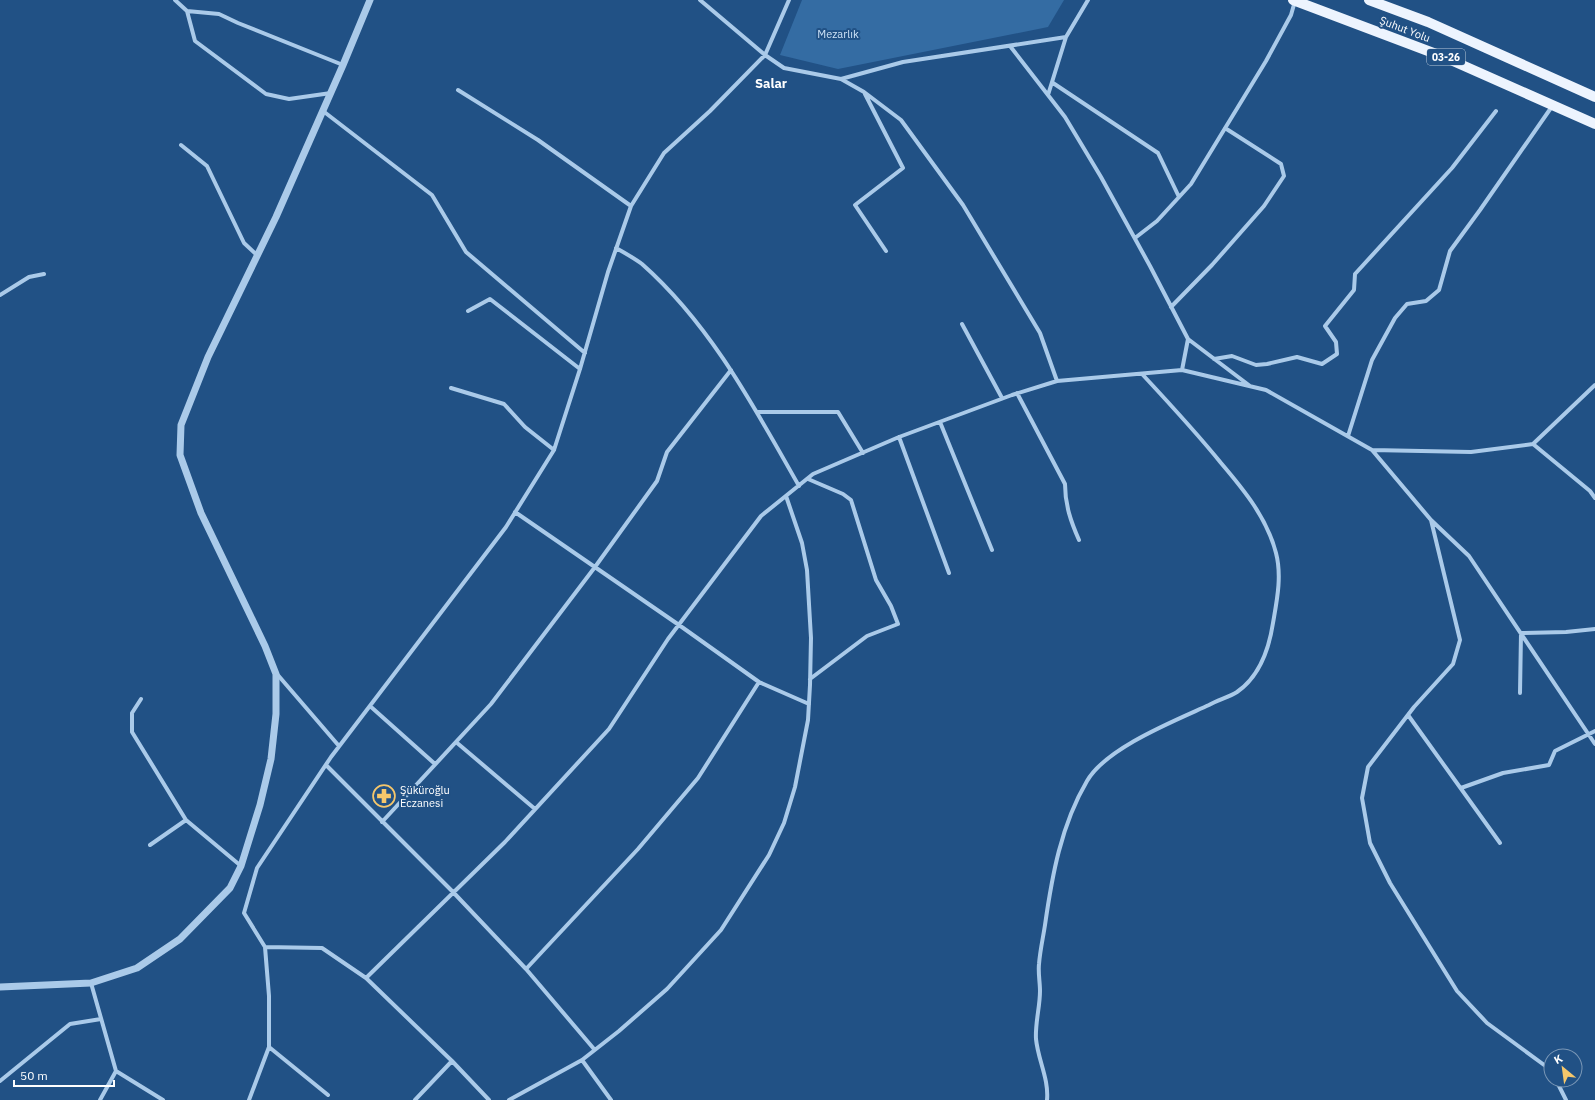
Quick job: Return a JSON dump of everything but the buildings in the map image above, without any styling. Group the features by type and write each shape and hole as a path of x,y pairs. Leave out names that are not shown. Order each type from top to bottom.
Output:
{"main road":[{"name":"Şuhut Yolu","path":"1294,0 1444,57 1595,124"},
{"name":"Şuhut Yolu","path":"1368,0 1428,22 1595,97"}],"street":[{"path":"175,0 187,11 195,41 266,94 289,100 331,93"},
{"path":"339,746 276,674 265,646 201,513 180,455 181,425 208,357 276,217 370,0"},
{"path":"700,0 765,55 784,68 842,79 864,92 902,120 963,205 1040,333 1057,381"},
{"path":"250,1100 269,1047 270,996 265,947 244,913 257,868 339,746 506,527 554,450 585,353 608,272 631,206 664,153 710,111 765,55 789,0"},
{"path":"1048,95 1053,83 1066,37 1088,0"},
{"path":"1135,238 1157,221 1191,184 1266,61 1291,15 1294,0"},
{"path":"187,11 219,14 343,65"},
{"path":"842,79 903,62 1066,37"},
{"path":"1010,46 1065,117 1101,176 1188,339 1252,387"},
{"path":"1053,83 1158,153 1179,197"},
{"path":"458,90 538,140 631,206"},
{"path":"864,92 903,168 855,204 886,251"},
{"path":"1348,436 1372,360 1395,318 1407,304 1426,301 1439,290 1450,250 1553,105"},
{"path":"323,111 432,196 466,252 585,353"},
{"path":"1214,359 1232,356 1256,365 1267,364 1297,356 1322,364 1337,354 1336,342 1325,326 1354,290 1355,274 1452,168 1496,111"},
{"path":"1171,307 1212,265 1264,206 1284,176 1281,164 1225,128"},
{"path":"181,145 207,166 244,244 258,256"},
{"path":"616,248 641,263 679,301 703,329 757,412 799,486"},
{"path":"0,295 30,276 44,274"},
{"path":"468,311 490,299 580,369"},
{"path":"962,324 1002,398"},
{"path":"1182,370 1188,339"},
{"path":"382,822 491,704 595,567 656,481 667,452 731,370"},
{"path":"366,978 505,842 609,729 679,625 761,516 813,474 899,437 1002,398 1057,381 1182,370 1266,390 1372,450 1431,520 1470,556 1595,744"},
{"path":"1047,1100 1048,1094 1036,1041 1037,1010 1040,992 1039,966 1048,904 1059,846 1075,805 1088,780 1108,759 1148,733 1237,692 1257,672 1264,659 1272,629 1279,585 1276,554 1266,525 1245,491 1199,436 1142,374"},
{"path":"1372,450 1471,452 1533,444 1595,384"},
{"path":"451,388 504,404 525,427 554,450"},
{"path":"1017,393 1065,484 1065,499 1070,518 1079,540"},
{"path":"757,412 838,412 862,453"},
{"path":"940,422 992,550"},
{"path":"899,437 949,573"},
{"path":"1533,444 1590,491 1595,498"},
{"path":"808,478 842,494 851,500 876,580 891,606 898,624 867,636 810,679"},
{"path":"509,1100 582,1060 619,1031 667,989 721,930 769,855 784,823 795,787 808,720 811,638 807,570 802,543 786,496"},
{"path":"515,512 759,682 809,704"},
{"path":"1431,520 1460,640 1453,664 1408,715 1368,766 1362,798 1370,843 1390,883 1457,991 1487,1023 1543,1064"},
{"path":"1521,633 1566,632 1595,629"},
{"path":"1520,693 1521,633"},
{"path":"0,987 91,983 137,968 180,939 230,888 241,866 260,805 272,759 276,714 276,674"},
{"path":"526,969 638,849 698,778 759,682"},
{"path":"141,699 132,713 132,732 186,820 241,866"},
{"path":"370,706 435,764"},
{"path":"1408,715 1500,843"},
{"path":"1461,788 1503,773 1548,765 1555,751 1595,732"},
{"path":"456,742 535,809"},
{"path":"326,765 453,892 526,969 594,1050"},
{"path":"150,845 186,820"},
{"path":"265,947 322,948 366,978 490,1100"},
{"path":"91,983 116,1071 163,1100"},
{"path":"0,1081 70,1024 101,1019"},
{"path":"269,1047 328,1095"},
{"path":"582,1060 610,1100"},
{"path":"416,1100 452,1061"},
{"path":"100,1100 116,1071"},
{"path":"1560,1088 1566,1100"}],"green space":[{"name":"Mezarlık","path":"802,0 1064,0 1048,27 838,69 780,55"}],"place":[{"name":"Şüküroğlu Eczanesi","path":"384,796"}],"district":[{"name":"Salar","path":"771,83"}]}
